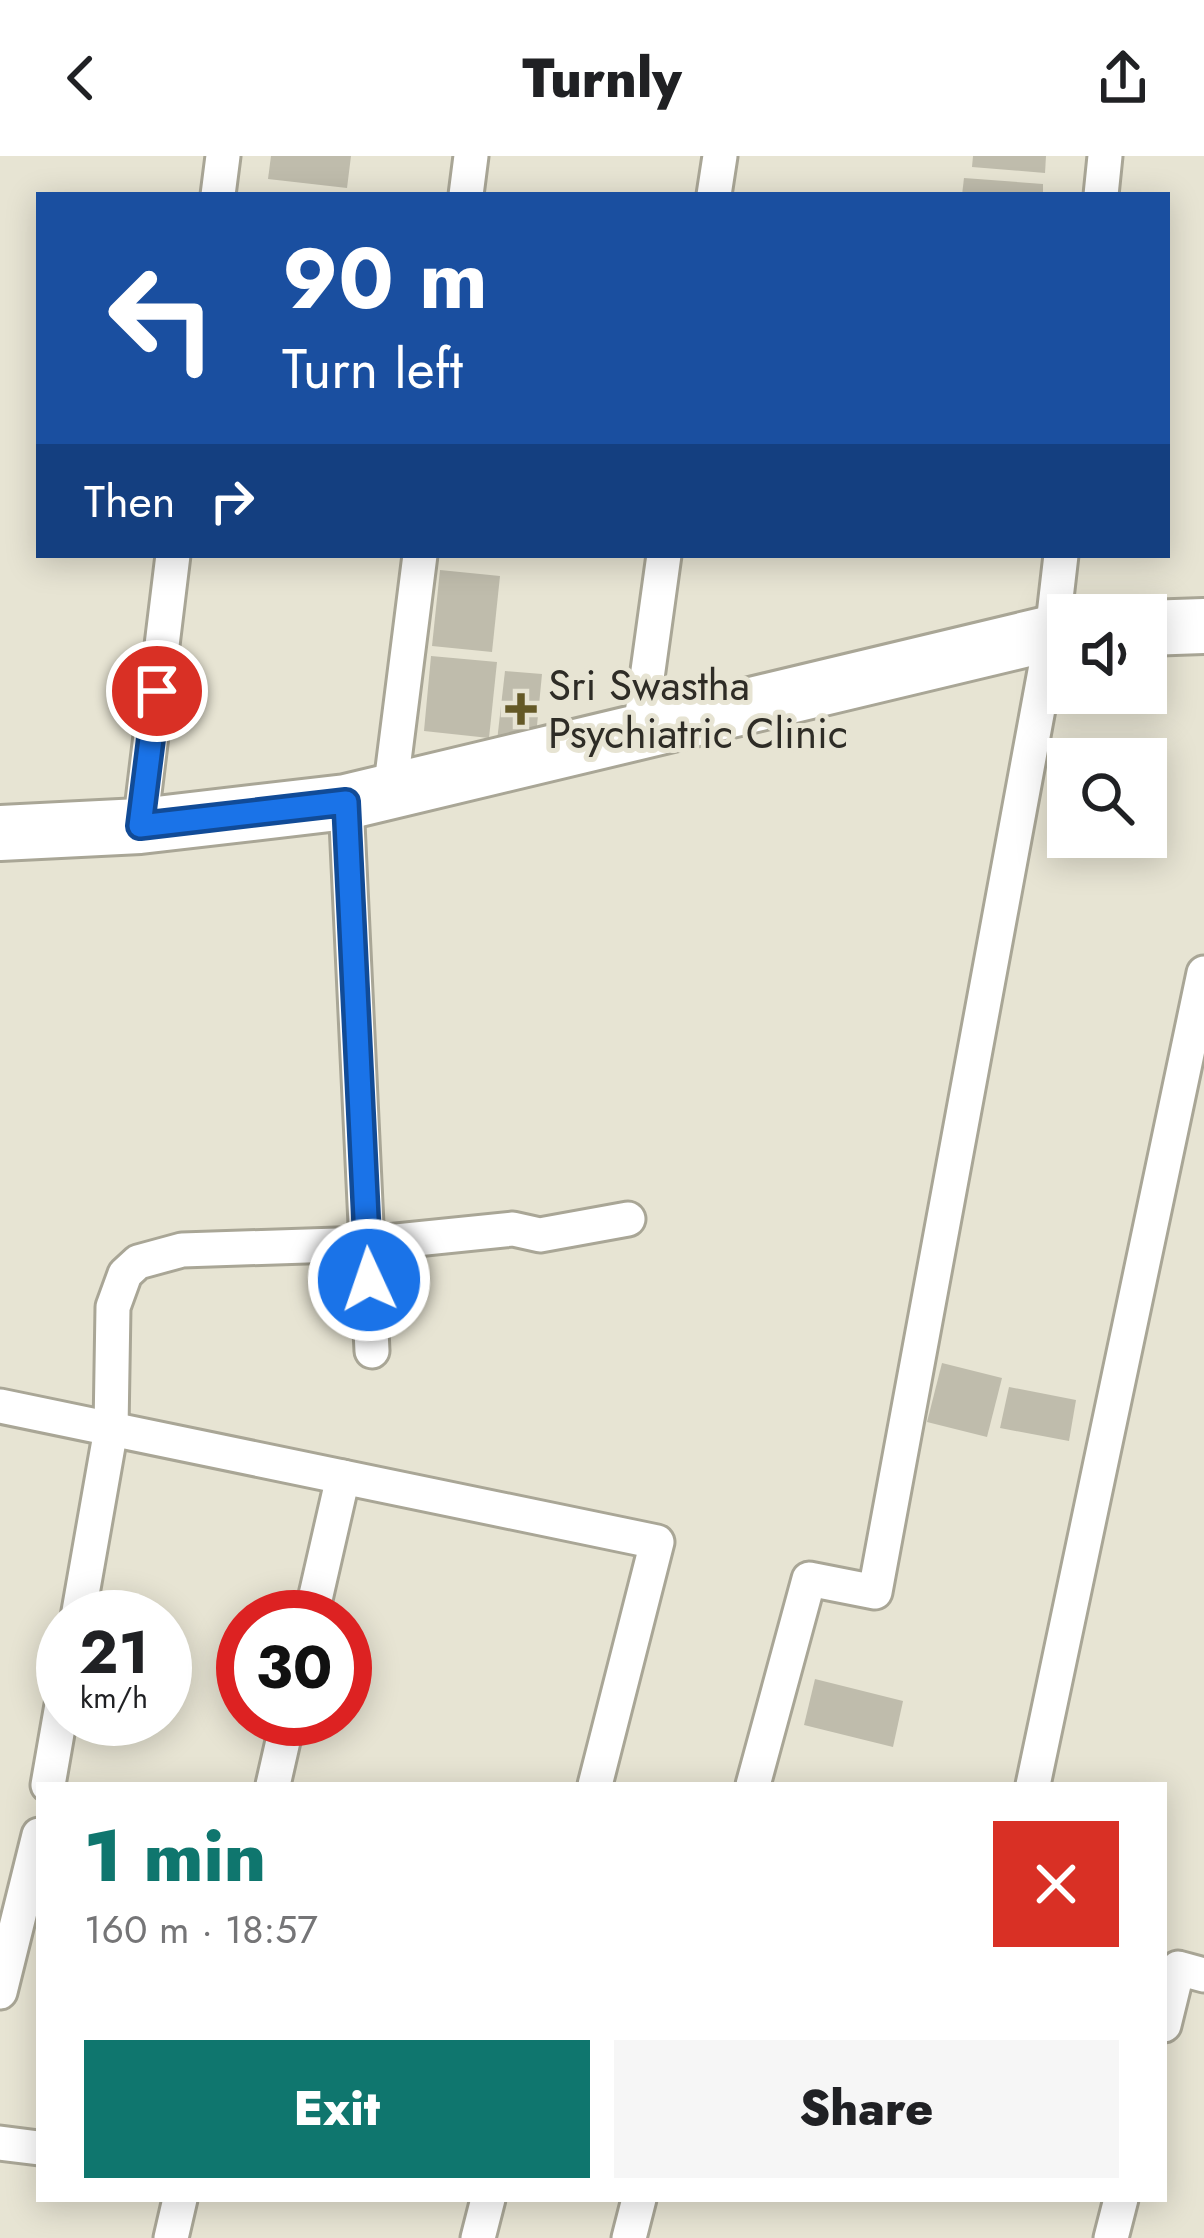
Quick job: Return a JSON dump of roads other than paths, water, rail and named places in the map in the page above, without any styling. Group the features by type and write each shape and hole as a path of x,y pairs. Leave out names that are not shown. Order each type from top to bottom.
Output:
{"main road":[{"path":"1167,627 1204,626"},
{"path":"0,833 140,826 368,797 1047,636"}],"street":[{"path":"218,192 223,156"},
{"path":"466,192 471,156"},
{"path":"714,192 720,156"},
{"path":"1101,192 1105,156"},
{"path":"140,826 173,558"},
{"path":"372,1351 367,1244 368,797 419,558"},
{"path":"649,729 641,714 664,558"},
{"path":"1060,558 1060,594"},
{"path":"754,1782 809,1579 875,1592 1047,700"},
{"path":"1034,1782 1204,973"},
{"path":"82,1590 111,1429 113,1307 124,1274 138,1262 182,1250 367,1244 513,1229 540,1234 628,1219"},
{"path":"0,1406 657,1542 596,1782"},
{"path":"317,1590 343,1478"},
{"path":"49,1782 55,1746"},
{"path":"274,1782 282,1746"},
{"path":"0,1992 36,1847"},
{"path":"1167,2016 1182,1969"},
{"path":"0,2143 36,2148"},
{"path":"171,2238 179,2202"},
{"path":"478,2238 487,2202"},
{"path":"629,2238 639,2202"},
{"path":"1111,2238 1119,2202"}],"place":[{"name":"Sri Swastha Psychiatric Clinic","path":"521,709"}]}
